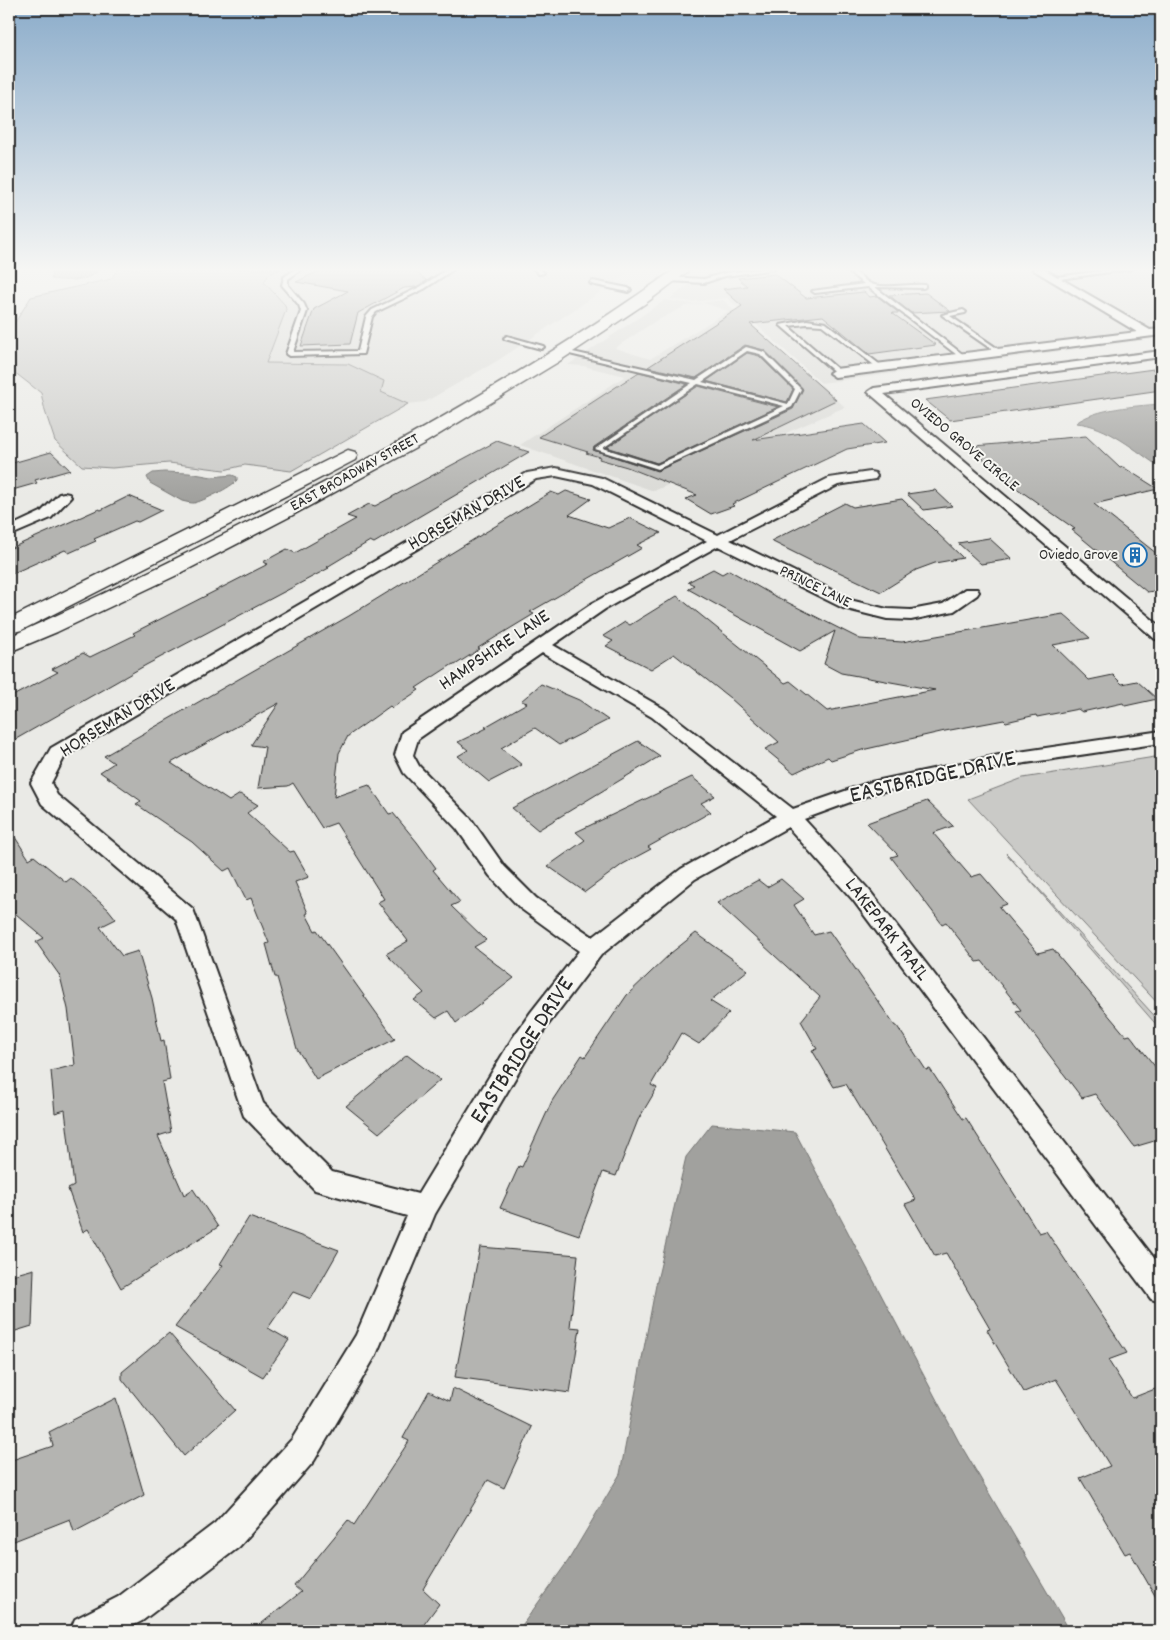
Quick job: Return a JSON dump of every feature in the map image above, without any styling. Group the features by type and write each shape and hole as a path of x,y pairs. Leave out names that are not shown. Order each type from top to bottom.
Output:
{"main road":[{"name":"EAST BROADWAY STREET","path":"9,645 91,610 287,510 449,422 573,346"},
{"path":"488,378 541,347 564,352"},
{"name":"EAST BROADWAY STREET","path":"9,628 72,594 267,499 366,447"}],"street":[{"path":"837,373 1049,346"},
{"name":"OVIEDO GROVE CIRCLE","path":"1161,354 874,392 1161,635"},
{"name":"HORSEMAN DRIVE","path":"424,1208 324,1182 253,1108 185,915 49,799 41,783 58,752 532,476 556,472 597,481 718,540"},
{"name":"HAMPSHIRE LANE","path":"593,949 528,903 497,871 464,824 411,768 404,755 408,736 599,606 718,540 834,481 870,476"},
{"path":"9,532 46,515 64,497"},
{"name":"PRINCE LANE","path":"718,540 849,605 887,614 911,615 948,608 971,592"},
{"name":"LAKEPARK TRAIL","path":"540,645 658,713 790,817 861,894 1161,1289"},
{"name":"EASTBRIDGE DRIVE","path":"87,1631 130,1609 227,1535 303,1450 366,1345 424,1208 521,1046 539,1019 593,949 688,874 790,817 880,786 999,761 1161,737"}],"lane":[{"path":"292,346 289,354 361,353 363,346"},
{"path":"535,346 541,347"},
{"path":"806,346 837,373"},
{"path":"852,346 880,367"},
{"path":"948,346 963,357"},
{"path":"990,346 999,352"},
{"path":"746,349 762,353 798,389 790,406 658,467 598,450 746,349"},
{"path":"564,352 697,382 790,406"}],"shaded area":[{"path":"9,346 273,346 266,363 348,364 384,381 381,392 408,404 291,471 245,465 224,470 169,463 112,468 82,466 55,441 41,393 9,368"},
{"path":"273,346 520,346 425,402 408,404 380,392 348,364 266,363"},
{"path":"597,346 619,346 615,348 650,359 672,346 773,346 815,384 821,385 845,407 654,491 520,445 625,376 583,366 568,365"},
{"path":"780,346 1104,346 821,383"},
{"path":"1161,404 1161,468 1099,428 1076,423 1084,418 1105,411"},
{"path":"153,473 189,473 212,477 232,475 237,477 237,480 217,493 198,502 191,503 182,501 150,483 147,477"},
{"path":"1161,756 1161,1007 968,799 1023,778"},
{"path":"1006,853 1161,1023 1161,1030"},
{"path":"712,1124 795,1132 959,1442 1070,1631 518,1631 568,1561 620,1474 656,1285 686,1157"}],"building":[{"path":"681,346 744,346 696,378 648,367"},
{"path":"747,346 774,346 836,400 753,440 864,424 885,443 847,449 732,504 734,506 711,514 686,499 697,495 627,467 599,459 600,457 586,453 588,452 539,437 639,372 687,384 594,447 593,450 657,471 793,409 803,389 764,350"},
{"path":"859,346 932,346 869,354"},
{"path":"747,353 759,356 793,389 787,402 706,381"},
{"path":"1161,368 1161,390 950,420 925,400"},
{"path":"698,386 778,407 657,463 607,447"},
{"path":"1086,436 1120,468 1123,467 1158,489 1094,504 1161,557 1161,590 1147,592 1072,530 1075,529 1002,478 975,450 978,450 975,446"},
{"path":"497,441 529,452 374,543 370,541 327,567 329,568 146,665 9,743 9,698 58,672 52,669 83,653 90,657 135,635 133,633 268,564 263,562 287,549 295,553 356,519 347,516 369,504 375,506"},
{"path":"51,452 70,470 35,480 37,483 9,491 9,464"},
{"path":"935,490 952,506 924,510 907,494"},
{"path":"566,491 591,499 569,515 608,528 630,518 661,533 637,545 642,548 530,612 534,614 416,688 419,690 392,708 390,706 348,736 339,753 334,797 369,785 389,814 393,813 417,842 436,868 433,870 460,902 451,906 486,940 474,947 514,978 456,1023 448,1011 436,1018 414,1000 424,993 386,954 408,941 378,902 384,899 336,823 322,828 293,783 288,786 258,788 265,747 251,745 279,703 171,763 229,801 240,794 258,805 247,813 290,852 294,851 309,877 295,882 308,913 306,914 315,931 317,930 395,1039 316,1079 297,1049 266,944 269,943 251,898 246,900 230,868 224,871 192,842 136,804 141,801 100,772 114,763 104,756 349,616 551,492 559,495"},
{"path":"129,496 162,510 138,522 135,521 94,539 96,541 69,553 65,550 9,575 9,549"},
{"path":"902,499 963,558 935,563 916,570 881,592 820,563 817,564 771,541 845,503 853,507"},
{"path":"989,538 1012,559 981,564 958,543"},
{"path":"713,569 722,574 729,570 769,593 860,639 902,642 1063,614 1090,638 1053,645 1089,680 1113,675 1122,684 1137,681 1157,699 1125,706 1123,703 1082,712 1078,709 1037,717 1036,715 1006,722 1004,720 945,731 862,750 831,760 828,757 794,773 765,749 779,742 730,698 674,654 651,669 606,646 613,641 603,636 625,622 630,625 677,596 785,683 790,681 827,711 935,690 841,673 824,664 835,631 800,651 688,589 694,585 688,582"},
{"path":"541,684 579,700 608,720 559,745 535,728 501,748 522,765 489,782 458,756 468,750 458,742 487,728 485,727 527,703 521,701"},
{"path":"638,741 660,756 538,830 512,808"},
{"path":"692,777 715,796 701,803 711,812 648,847 651,849 623,864 585,892 548,866 585,840 576,832"},
{"path":"927,801 953,826 933,833 971,877 981,874 1007,904 999,907 1038,953 1053,949 1126,1036 1130,1035 1161,1074 1161,1139 1134,1147 1095,1094 1082,1098 1016,1011 1021,1010 982,961 977,962 946,922 942,924 891,857 898,855 867,823"},
{"path":"9,828 29,859 34,856 66,882 71,878 108,909 116,919 100,927 122,956 138,951 152,998 161,1041 164,1040 170,1080 162,1082 171,1132 158,1136 184,1195 193,1189 218,1227 121,1288 88,1229 83,1232 68,1189 74,1186 65,1110 55,1113 51,1071 75,1065 68,1009 60,976 36,942 44,938 9,908"},
{"path":"781,879 804,899 794,905 814,935 829,931 926,1070 930,1069 963,1119 966,1118 1039,1233 1046,1231 1127,1353 1108,1360 1132,1398 1155,1389 1161,1399 1161,1606 1130,1552 1125,1554 1080,1478 1110,1466 1056,1379 1024,1392 987,1330 990,1329 946,1253 935,1256 905,1204 916,1200 846,1084 834,1087 812,1050 817,1049 801,1021 820,997 717,903 758,880 767,887"},
{"path":"696,933 748,970 710,1001 729,1013 699,1044 681,1033 651,1085 657,1088 638,1120 616,1176 603,1172 579,1235 500,1208 519,1166 522,1167 552,1101 582,1055 585,1057 627,995 671,953"},
{"path":"407,1055 440,1080 379,1133 346,1106"},
{"path":"249,1217 339,1250 311,1299 293,1292 268,1328 289,1340 263,1377 175,1327 223,1265 220,1264"},
{"path":"480,1247 578,1255 570,1327 580,1328 570,1393 455,1377"},
{"path":"34,1269 32,1326 9,1333 9,1276"},
{"path":"169,1333 235,1410 184,1456 122,1379 122,1372"},
{"path":"453,1388 532,1427 504,1488 488,1480 423,1589 439,1604 419,1631 252,1631 301,1592 294,1586 348,1520 354,1525 409,1441 403,1438 429,1391 450,1401"},
{"path":"116,1398 144,1495 74,1532 70,1519 9,1543 9,1461 53,1446 49,1432"}],"place":[{"name":"Oviedo Grove","path":"1135,555"}]}
